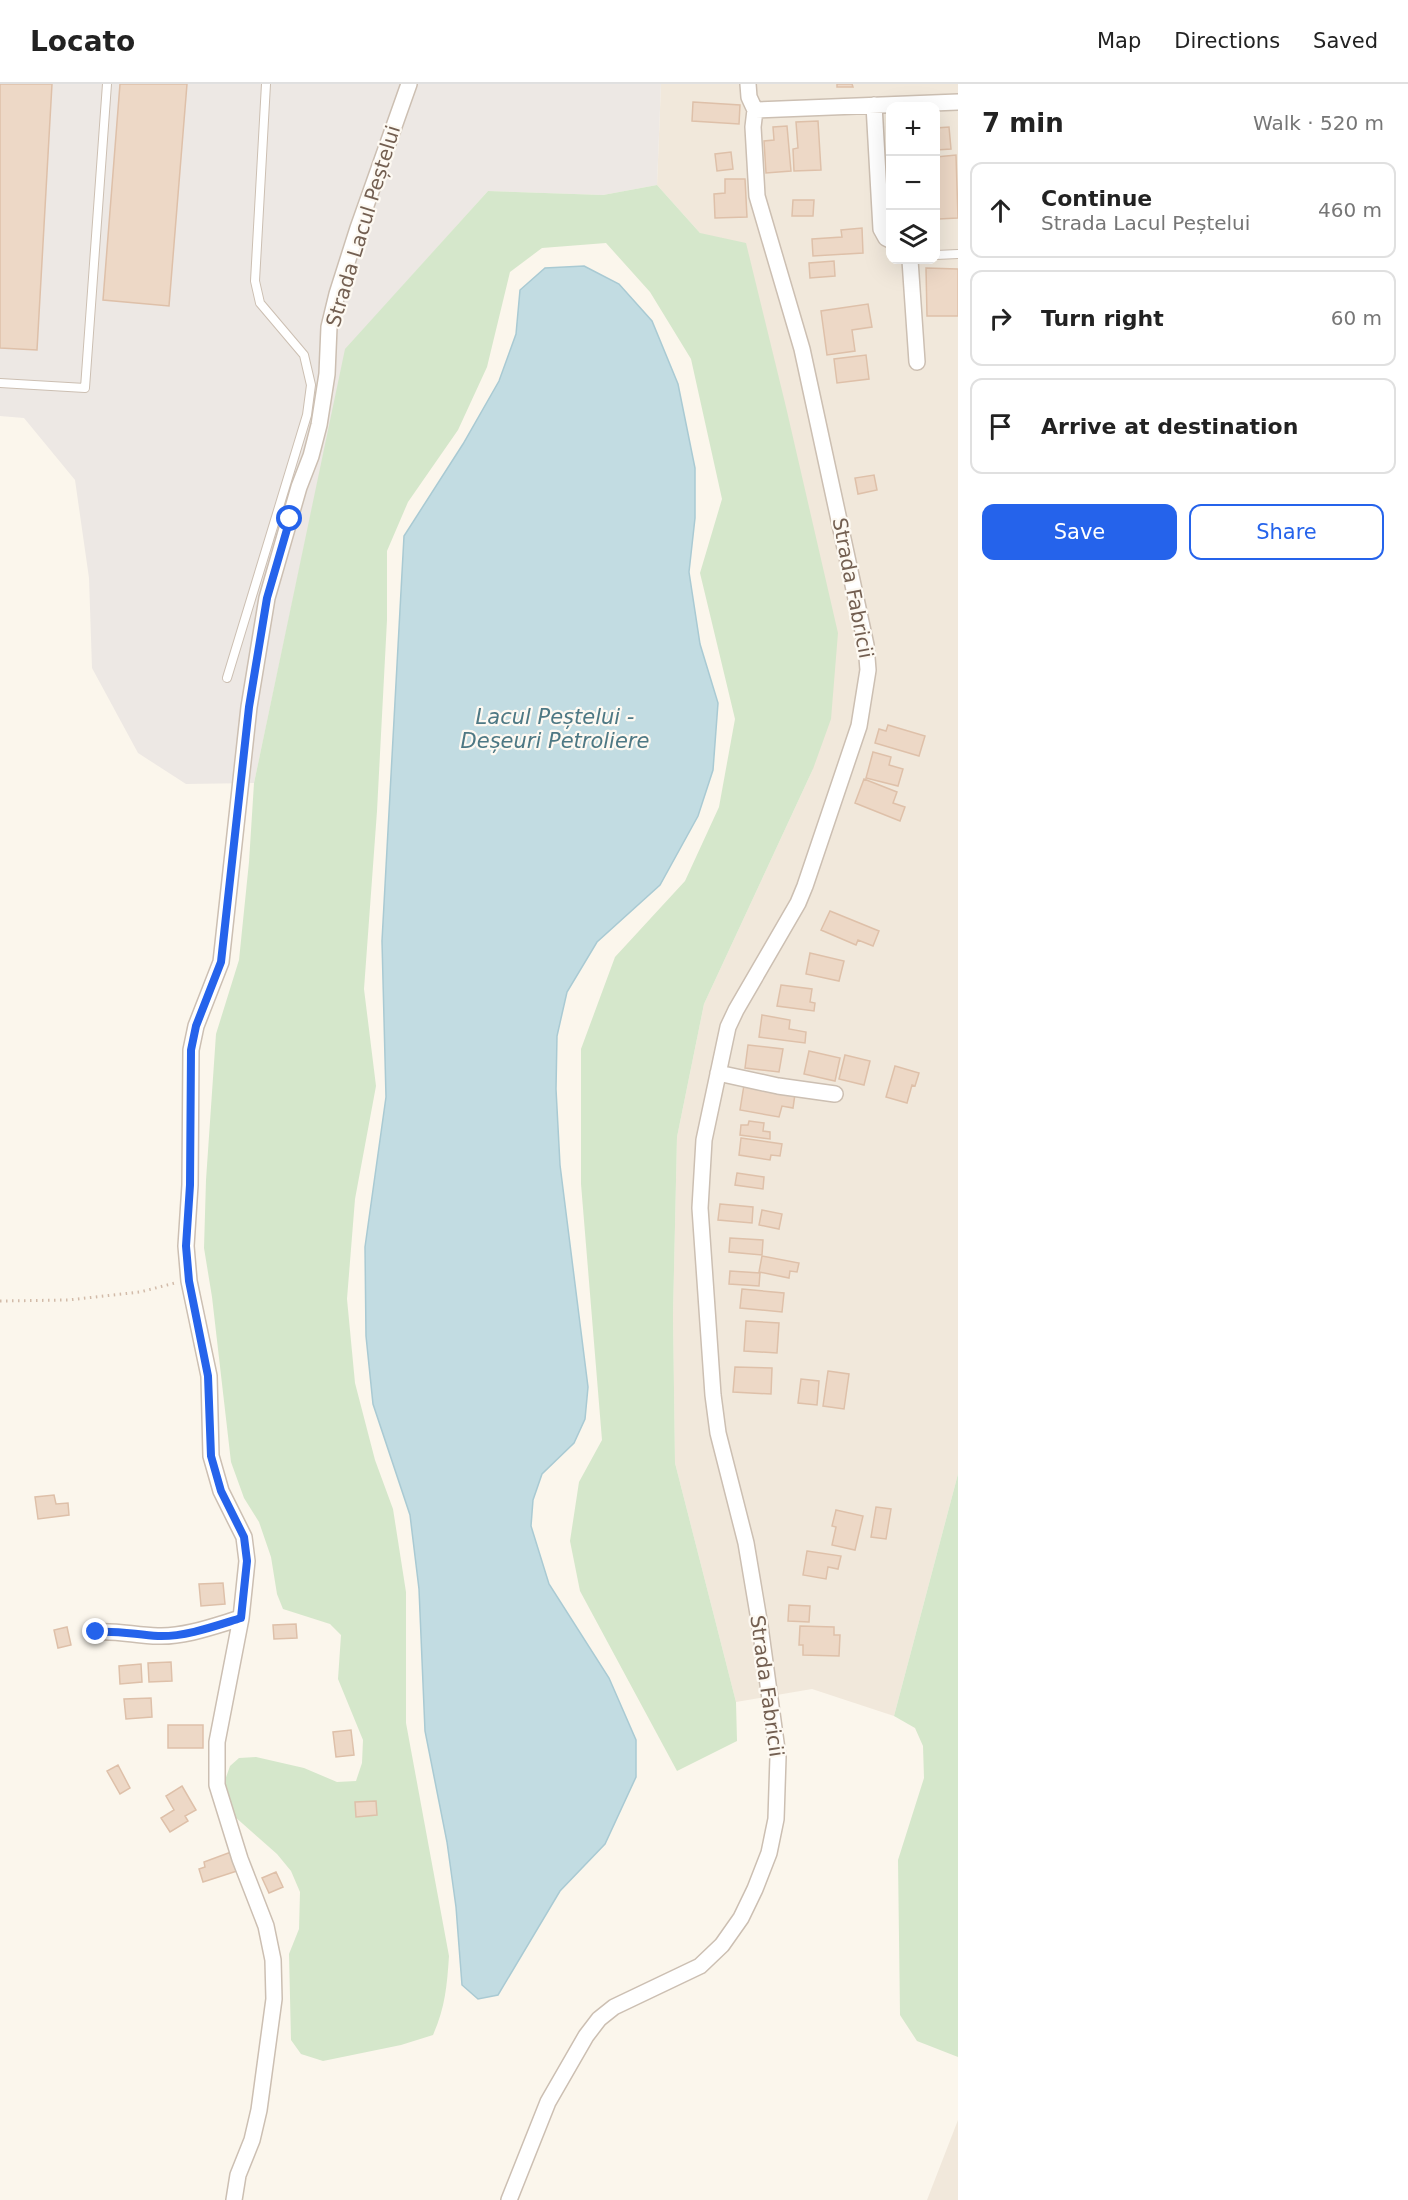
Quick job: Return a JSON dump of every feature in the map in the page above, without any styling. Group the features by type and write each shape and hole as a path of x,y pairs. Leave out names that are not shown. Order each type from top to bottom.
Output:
{"street":[{"name":"Strada Lacul Peștelui","path":"234,2200 238,2175 252,2140 259,2110 274,1999 273,1960 266,1926 240,1859 217,1785 217,1742 241,1618 247,1561 244,1537 221,1491 211,1456 208,1376 189,1281 186,1246 191,1174 191,1050 196,1026 221,962 249,707 267,598 319,425 327,374 329,327 338,294 358,228 409,84"},
{"name":"Strada Fabricii","path":"509,2200 548,2102 586,2036 599,2019 614,2007 700,1966 722,1945 741,1918 755,1889 768,1853 776,1820 778,1756 760,1626 746,1543 718,1433 709,1349 700,1208 704,1140 728,1027 798,903 805,886 859,726 868,670 861,623 802,349 757,196 753,127 755,110 749,97 748,84"},
{"path":"755,110 958,102"},
{"path":"874,105 881,229 886,238"},
{"path":"910,264 917,362"},
{"path":"718,1073 778,1086 835,1094"},
{"path":"96,1632 127,1632 159,1636 192,1632 241,1618"}],"lane":[{"path":"0,382 85,388 107,84"},
{"path":"227,678 307,415 311,384 304,355 260,303 255,281 266,84"},
{"path":"940,255 958,254"}],"path":[{"path":"0,1301 68,1300 140,1292 189,1281"}],"shaded area":[{"path":"0,84 661,84 657,185 603,195 488,191 346,349 254,783 186,784 138,753 92,668 89,578 75,480 24,418 0,416"},
{"path":"661,84 958,84 958,1474 894,1716 812,1689 736,1702 675,1463 673,1315 677,1137 704,1004 813,769 700,233 657,185"},
{"path":"958,2120 958,2200 927,2200"}],"green space":[{"path":"657,185 700,233 746,243 838,633 831,719 813,769 704,1004 677,1137 673,1315 675,1463 736,1702 737,1741 677,1771 580,1591 570,1541 579,1482 602,1440 581,1184 581,1049 615,957 685,881 719,807 735,719 700,573 722,499 691,359 650,292 606,243 542,248 510,272 487,367 458,430 408,502 387,551 387,620 377,811 364,989 376,1086 355,1199 347,1299 355,1383 375,1460 393,1509 406,1592 406,1723 449,1956 445,1997 433,2035 401,2045 323,2061 301,2054 291,2040 289,1954 299,1929 300,1892 291,1871 277,1854 234,1816 224,1783 230,1766 239,1758 256,1757 304,1768 337,1782 356,1781 362,1763 363,1740 338,1679 341,1635 330,1624 283,1609 277,1594 271,1557 259,1522 244,1498 231,1462 212,1297 204,1248 206,1180 216,1034 239,960 254,783 345,349 488,191 603,195"},
{"path":"958,1474 958,2057 917,2041 900,2015 898,1860 924,1778 923,1746 915,1728 894,1716"}],"water":[{"name":"Lacul Peștelui - Deșeuri Petroliere","path":"584,266 619,284 652,321 678,384 695,468 695,518 689,572 700,644 718,703 713,770 698,816 660,885 597,942 567,992 557,1036 556,1089 560,1165 588,1387 585,1419 574,1443 542,1474 533,1500 531,1526 549,1584 609,1678 636,1740 636,1777 605,1844 560,1891 498,1995 478,1999 462,1985 456,1907 447,1842 425,1731 419,1589 410,1515 373,1404 366,1336 365,1247 386,1097 382,941 404,536 463,444 499,381 516,334 520,290 545,268"}],"building":[{"path":"0,84 52,84 37,350 0,348"},
{"path":"120,84 187,84 169,306 103,300"},
{"path":"837,84 852,84 853,87 837,87"},
{"path":"693,102 740,105 739,124 692,121"},
{"path":"818,121 821,170 794,171 793,149 798,148 796,122"},
{"path":"787,126 791,171 766,173 764,141 774,140 773,127"},
{"path":"949,127 951,149 940,150 940,128"},
{"path":"731,152 733,169 717,171 715,154"},
{"path":"956,155 958,218 940,219 940,157"},
{"path":"725,179 745,179 747,217 715,218 714,194 725,193"},
{"path":"793,200 814,200 813,216 792,216"},
{"path":"862,228 863,253 813,256 812,239 842,237 841,230"},
{"path":"834,261 835,276 810,278 809,263"},
{"path":"926,268 958,269 958,316 927,316"},
{"path":"868,304 872,327 852,330 855,351 827,355 821,311"},
{"path":"866,355 869,379 837,383 834,359"},
{"path":"874,475 877,490 858,494 855,478"},
{"path":"888,725 925,736 919,756 875,743 879,729 886,731"},
{"path":"873,752 891,757 889,765 903,769 898,786 866,778"},
{"path":"864,779 897,792 893,803 905,807 900,821 855,803"},
{"path":"830,911 879,931 873,946 858,940 856,945 821,930"},
{"path":"810,953 844,961 839,981 806,974"},
{"path":"781,985 812,989 810,1002 815,1003 814,1011 777,1006"},
{"path":"762,1015 790,1020 789,1029 806,1032 805,1043 759,1037"},
{"path":"748,1045 783,1049 779,1072 745,1068"},
{"path":"809,1051 840,1058 835,1081 804,1074"},
{"path":"845,1055 870,1061 864,1085 839,1079"},
{"path":"895,1066 919,1073 915,1086 912,1085 907,1103 886,1097"},
{"path":"744,1085 795,1094 793,1108 782,1106 779,1117 740,1110"},
{"path":"749,1121 764,1123 763,1131 770,1132 770,1139 740,1135 741,1125 748,1125"},
{"path":"741,1138 782,1144 780,1156 771,1155 770,1160 739,1155"},
{"path":"737,1173 764,1177 763,1189 735,1185"},
{"path":"720,1204 753,1207 752,1223 718,1220"},
{"path":"762,1210 782,1214 779,1229 759,1225"},
{"path":"730,1238 763,1240 762,1255 729,1252"},
{"path":"762,1256 799,1263 797,1272 790,1271 789,1278 759,1272"},
{"path":"730,1271 760,1273 759,1286 729,1284"},
{"path":"742,1289 784,1293 782,1312 740,1308"},
{"path":"746,1321 779,1323 777,1353 744,1351"},
{"path":"735,1367 772,1368 771,1394 733,1392"},
{"path":"828,1371 849,1374 844,1409 823,1406"},
{"path":"801,1379 819,1381 817,1405 798,1403"},
{"path":"54,1495 56,1504 68,1503 69,1515 38,1519 35,1497"},
{"path":"876,1507 891,1509 886,1539 871,1537"},
{"path":"836,1510 863,1516 855,1550 832,1545 836,1527 832,1526"},
{"path":"807,1551 841,1556 838,1569 828,1567 826,1579 803,1575"},
{"path":"223,1583 225,1604 201,1606 199,1584"},
{"path":"789,1605 810,1606 809,1622 788,1621"},
{"path":"296,1624 297,1638 274,1639 273,1625"},
{"path":"800,1626 834,1627 834,1635 840,1635 839,1656 803,1655 803,1645 799,1645"},
{"path":"67,1627 71,1645 58,1648 54,1630"},
{"path":"171,1662 172,1681 149,1682 148,1663"},
{"path":"141,1664 142,1682 120,1684 119,1666"},
{"path":"151,1698 152,1717 126,1719 124,1699"},
{"path":"168,1725 203,1725 203,1748 168,1748"},
{"path":"351,1730 354,1755 336,1757 333,1732"},
{"path":"118,1765 130,1788 120,1794 107,1771"},
{"path":"182,1786 196,1810 185,1816 188,1821 170,1832 161,1818 174,1810 166,1796"},
{"path":"376,1801 377,1815 356,1817 355,1802"},
{"path":"231,1852 237,1871 203,1882 199,1869 205,1867 204,1862"},
{"path":"276,1872 283,1887 269,1893 262,1878"}],"route":[{"path":"96,1632 127,1632 159,1636 192,1632 241,1618 247,1561 244,1537 221,1491 211,1456 208,1376 189,1281 186,1246 190,1185 191,1050 196,1026 221,962 249,707 267,598 290,519"}]}
